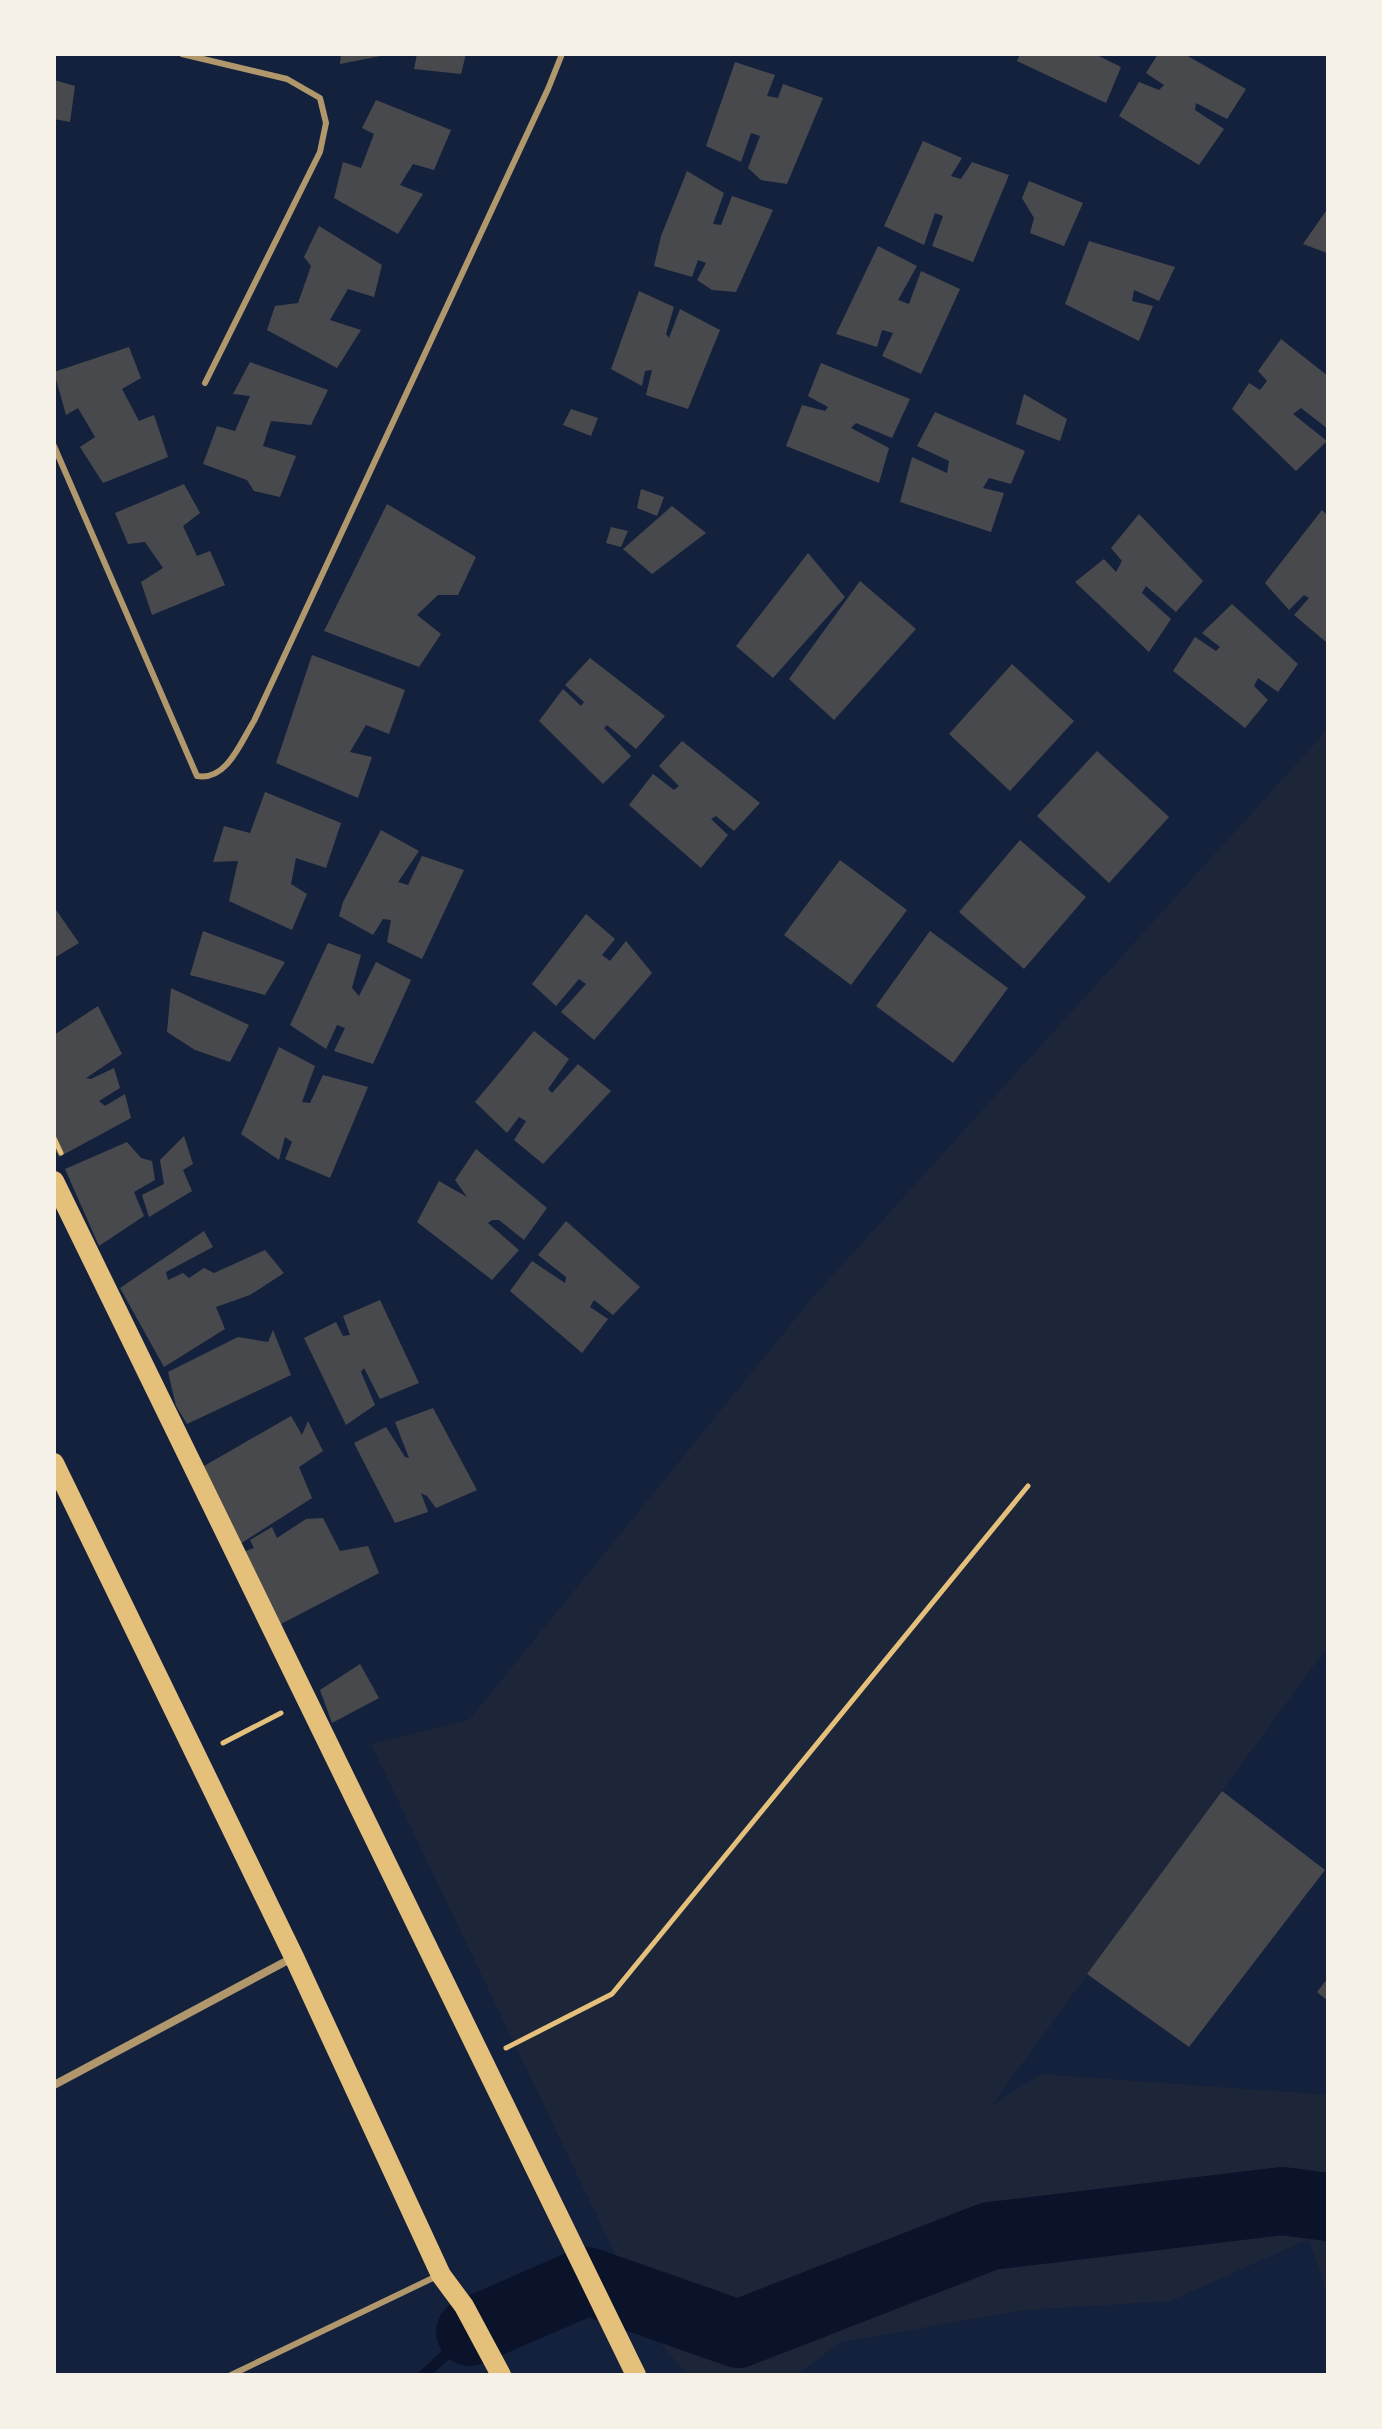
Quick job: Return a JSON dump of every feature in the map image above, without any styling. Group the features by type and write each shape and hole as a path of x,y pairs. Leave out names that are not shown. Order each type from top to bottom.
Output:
{"main road":[{"path":"54,1181 636,2374"},
{"path":"54,1463 294,1957 441,2275 464,2306 501,2375"}],"street":[{"path":"54,2085 294,1957"}],"lane":[{"path":"182,54 287,79 320,98 326,123 320,152 205,383"},
{"path":"54,446 197,776 208,778 224,770 254,721 562,54"},
{"path":"231,2375 441,2275"}],"path":[{"path":"484,2059 612,1994 1028,1486"},
{"path":"197,1757 308,1700"}],"shaded area":[{"path":"1328,729 1328,1646 991,2106 1041,2074 1328,2095 1328,2294 1309,2239 1170,2301 1025,2310 841,2342 796,2375 687,2375 652,2333 711,2293 618,2260 371,1744 469,1720 813,1297"}],"building":[{"path":"341,54 386,54 386,55 340,64"},
{"path":"417,54 466,54 461,74 414,69"},
{"path":"1020,54 1095,54 1121,67 1106,103 1017,61"},
{"path":"1158,54 1184,54 1246,89 1227,119 1196,103 1195,110 1224,129 1199,165 1119,116 1139,82 1159,90 1164,85 1146,73"},
{"path":"735,62 775,75 767,96 778,98 783,84 823,98 787,184 761,180 748,168 760,136 751,133 741,162 706,146"},
{"path":"54,80 75,86 70,122 54,119"},
{"path":"376,100 451,130 434,170 413,164 400,185 423,194 398,234 334,198 343,162 361,168 374,134 362,128"},
{"path":"923,141 962,158 951,176 961,179 972,162 1009,175 973,262 932,246 943,216 935,213 924,245 884,226"},
{"path":"687,171 724,193 713,224 721,225 732,196 773,210 736,292 712,290 697,280 706,263 698,260 692,277 654,266 661,236"},
{"path":"1029,181 1083,203 1064,246 1030,233 1034,218 1022,198"},
{"path":"1328,208 1328,251 1327,253 1303,244"},
{"path":"319,226 382,265 374,297 348,289 330,320 361,330 337,368 267,330 275,306 298,303 311,266 304,257"},
{"path":"1089,241 1175,267 1159,301 1134,290 1132,301 1153,306 1139,341 1065,304"},
{"path":"878,246 917,266 898,300 909,304 921,271 960,289 921,374 882,356 893,333 882,330 877,347 836,334"},
{"path":"639,291 674,307 666,334 669,338 680,309 720,330 688,409 646,395 652,370 645,371 642,386 611,369"},
{"path":"1281,339 1328,376 1328,429 1301,408 1293,414 1327,441 1296,471 1232,409 1249,383 1260,390 1267,381 1258,371"},
{"path":"129,347 141,378 122,389 139,421 154,415 168,457 103,483 80,447 95,437 78,408 66,415 54,372"},
{"path":"250,362 328,390 311,425 271,421 263,446 296,456 280,497 254,491 247,480 203,464 217,426 235,431 250,396 233,394"},
{"path":"821,363 910,399 892,438 856,423 851,428 889,448 879,483 786,446 802,405 825,411 828,407 808,396"},
{"path":"1024,394 1067,419 1060,441 1016,424"},
{"path":"571,409 598,418 591,436 563,425"},
{"path":"935,412 1025,451 1011,484 989,478 983,488 1004,493 991,532 900,502 912,457 947,473 949,461 917,446"},
{"path":"184,484 200,513 183,526 197,556 210,551 225,585 152,615 141,582 163,568 145,542 128,544 115,513"},
{"path":"641,489 664,497 657,516 637,508"},
{"path":"387,504 476,557 458,595 438,595 417,615 441,634 419,667 324,631"},
{"path":"672,506 706,533 652,574 623,549"},
{"path":"1322,510 1328,516 1326,642 1294,615 1309,598 1304,595 1289,610 1265,583"},
{"path":"1139,514 1203,581 1176,612 1146,586 1142,593 1171,619 1149,652 1075,582 1104,559 1116,572 1122,561 1111,548"},
{"path":"611,527 628,531 621,547 606,543"},
{"path":"808,553 845,597 773,678 736,646"},
{"path":"860,581 916,629 834,720 789,679"},
{"path":"1232,604 1298,664 1278,692 1258,678 1254,686 1268,700 1245,728 1173,671 1195,637 1216,651 1220,647 1202,633"},
{"path":"312,655 405,690 389,734 366,725 350,752 372,757 358,798 276,763"},
{"path":"590,658 665,716 636,749 607,725 604,728 631,756 603,784 539,721 563,689 581,706 584,702 565,685"},
{"path":"1012,664 1074,721 1010,791 949,734"},
{"path":"682,741 760,803 734,831 716,816 711,819 728,835 701,868 629,805 653,774 674,790 679,786 659,766"},
{"path":"1097,751 1169,817 1109,883 1037,816"},
{"path":"265,792 341,823 326,868 296,858 291,884 307,894 292,930 229,901 238,861 213,862 224,826 250,833"},
{"path":"381,830 419,851 398,882 408,885 422,856 464,870 422,959 387,942 391,920 383,919 373,935 339,916 343,902"},
{"path":"1020,840 1086,897 1024,969 959,912"},
{"path":"840,860 907,910 851,985 784,935"},
{"path":"54,907 79,943 54,958"},
{"path":"586,914 615,939 602,955 610,961 626,941 652,973 594,1040 561,1012 586,984 579,979 556,1006 532,984"},
{"path":"203,931 285,962 265,995 190,975"},
{"path":"930,931 1008,988 953,1063 876,1006"},
{"path":"328,943 361,955 352,988 359,996 376,962 411,980 373,1064 334,1051 345,1028 337,1025 326,1049 290,1025"},
{"path":"171,988 249,1025 230,1062 195,1050 167,1032"},
{"path":"98,1006 122,1054 86,1078 91,1079 114,1068 120,1088 99,1101 105,1106 125,1094 131,1118 59,1157 54,1148 54,1035"},
{"path":"534,1031 569,1059 548,1089 552,1093 578,1064 611,1091 543,1164 514,1140 526,1121 519,1117 507,1133 475,1102"},
{"path":"279,1047 315,1066 302,1102 310,1103 323,1075 368,1087 330,1178 285,1159 292,1142 285,1137 279,1160 241,1134"},
{"path":"184,1136 193,1164 183,1170 192,1191 149,1217 142,1195 164,1184 160,1160"},
{"path":"127,1142 141,1158 152,1161 155,1180 134,1192 144,1216 99,1246 65,1169"},
{"path":"476,1149 547,1208 524,1240 499,1220 488,1223 519,1250 492,1280 417,1222 439,1181 467,1197 455,1180"},
{"path":"566,1221 640,1287 613,1315 594,1300 590,1307 608,1319 582,1353 510,1291 532,1261 565,1283 566,1277 538,1255"},
{"path":"204,1231 213,1247 166,1272 168,1280 183,1273 189,1278 204,1268 214,1273 265,1250 284,1273 250,1295 216,1307 225,1329 164,1367 120,1288"},
{"path":"380,1300 419,1383 380,1399 364,1368 361,1372 375,1405 346,1425 304,1338 336,1322 343,1336 350,1335 343,1316"},
{"path":"273,1330 291,1375 187,1424 176,1406 168,1372 238,1337 268,1342"},
{"path":"433,1408 477,1490 436,1508 421,1493 428,1512 395,1523 354,1443 386,1427 405,1457 409,1458 395,1422"},
{"path":"291,1416 302,1435 308,1421 323,1451 299,1467 312,1498 240,1544 204,1466"},
{"path":"323,1518 340,1551 368,1546 379,1573 281,1624 243,1552 254,1548 250,1540 272,1527 277,1538 306,1519"},
{"path":"360,1664 379,1698 332,1723 320,1690"},
{"path":"1222,1791 1325,1870 1189,2047 1087,1974"},
{"path":"1328,1978 1328,2001 1317,1992"}],"waterway":[{"path":"470,2332 587,2281 738,2334 990,2236 1282,2201 1328,2207"},
{"path":"424,2375 470,2332"}]}
